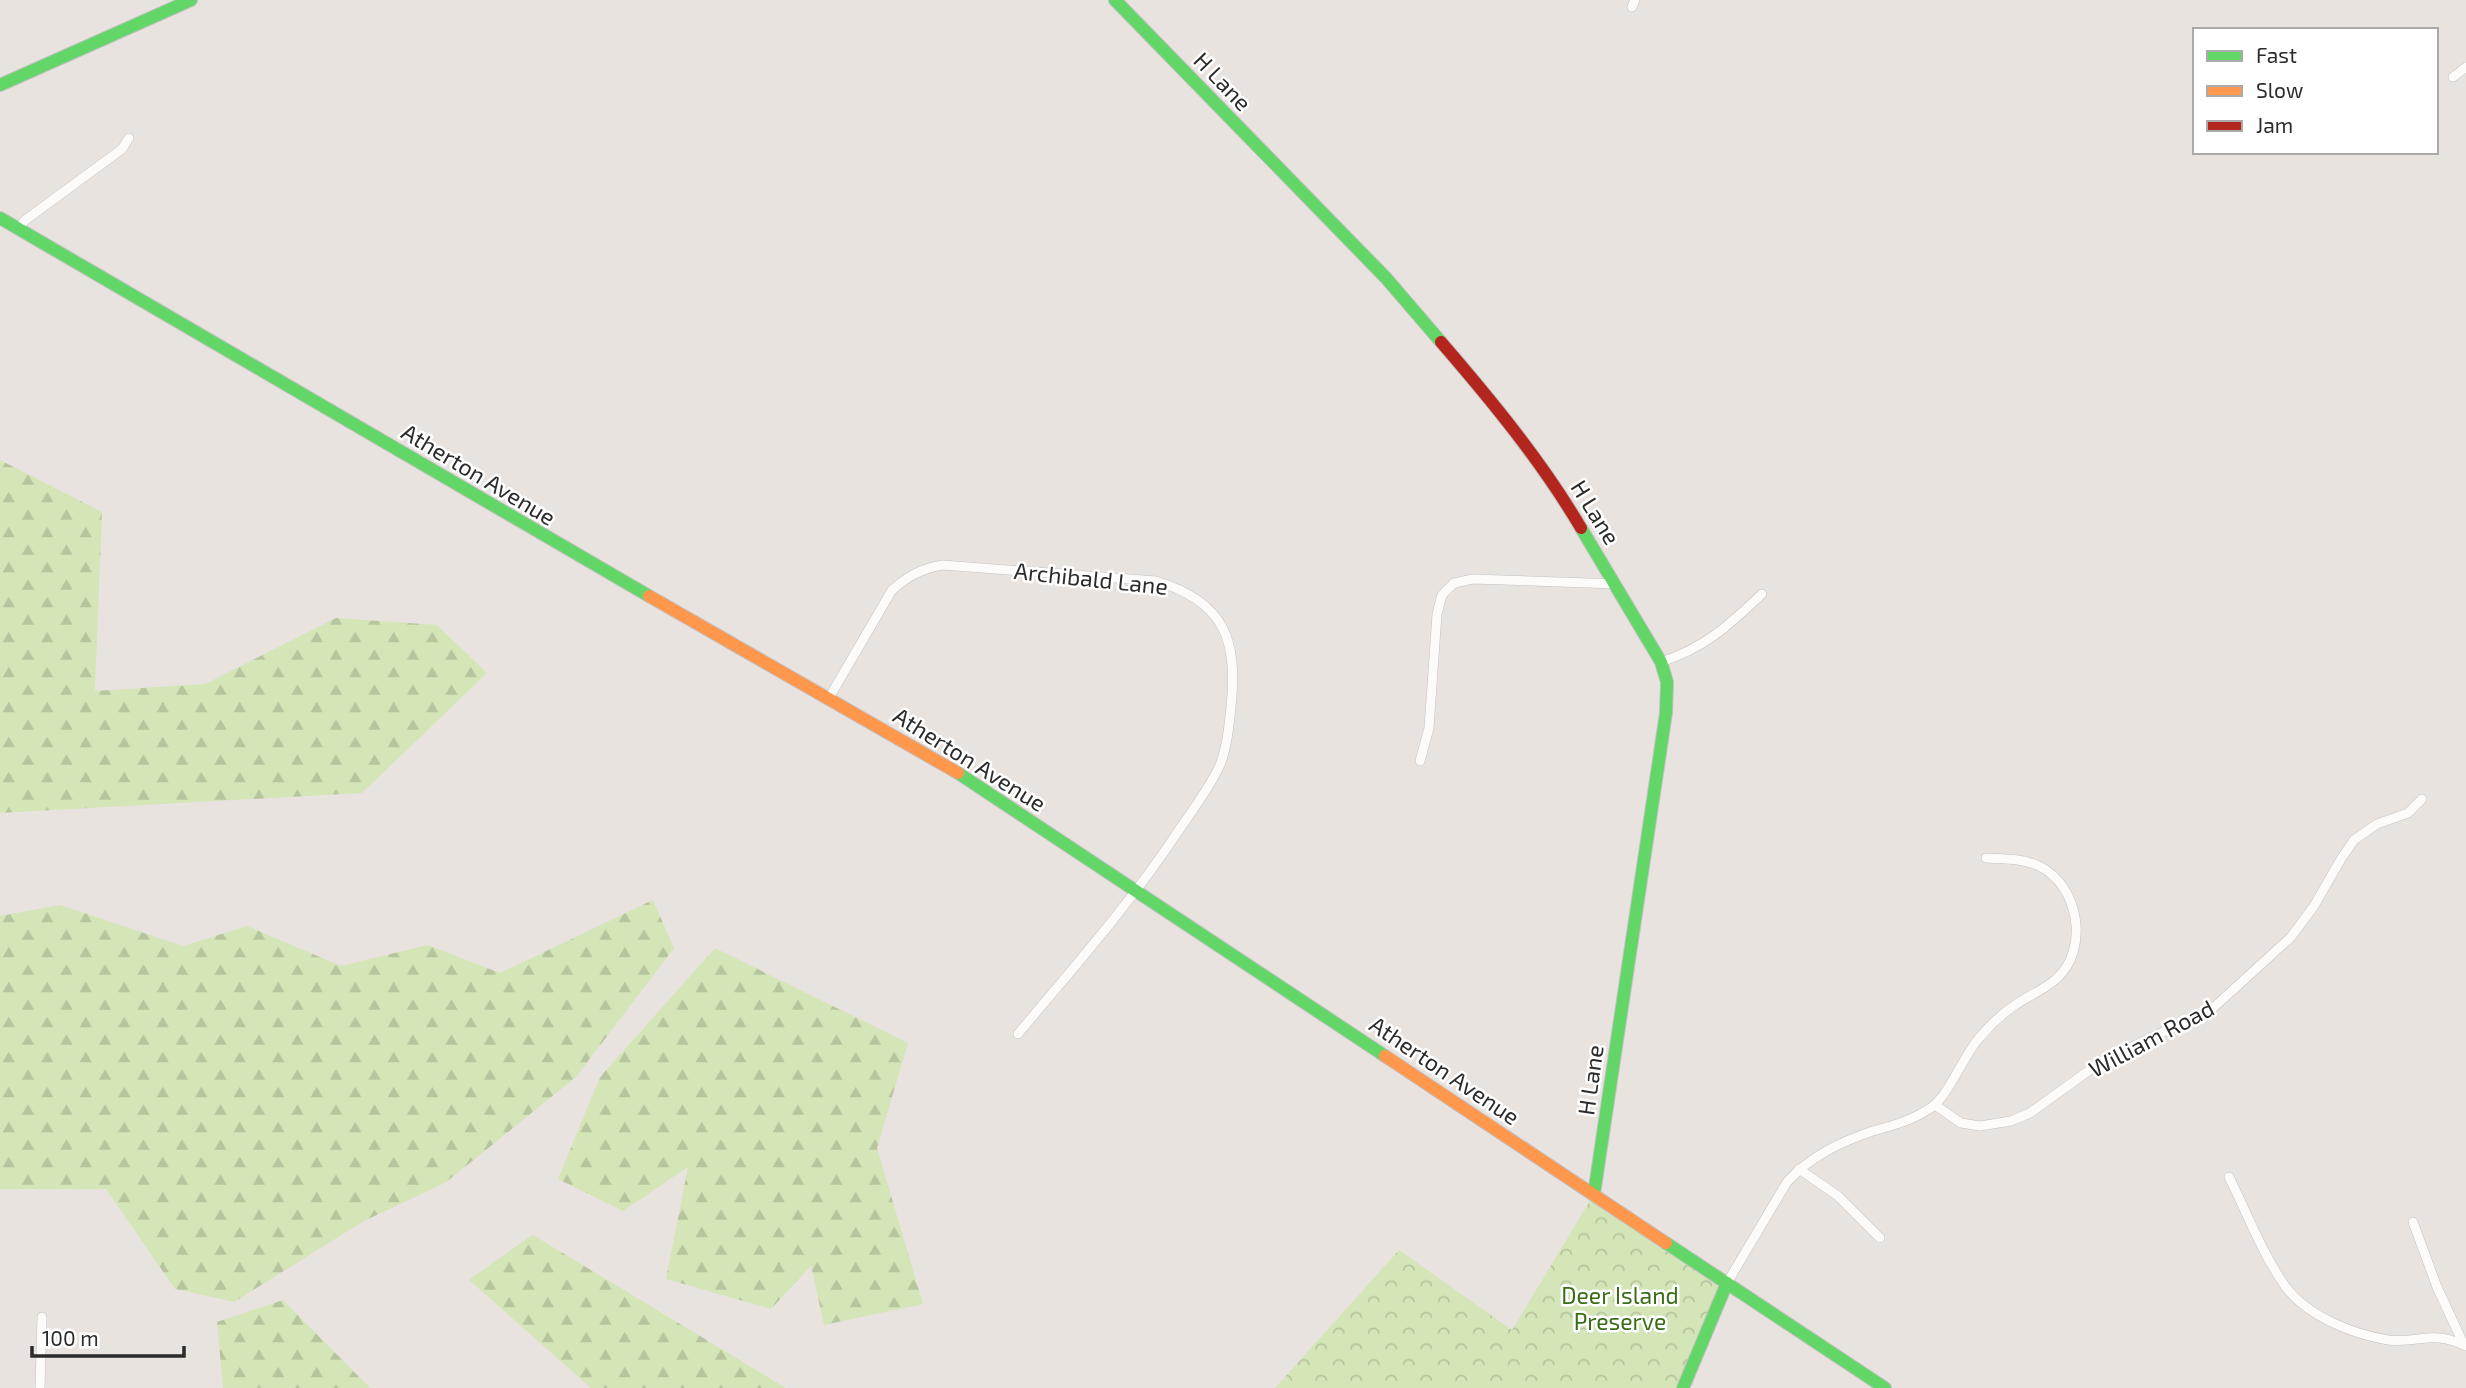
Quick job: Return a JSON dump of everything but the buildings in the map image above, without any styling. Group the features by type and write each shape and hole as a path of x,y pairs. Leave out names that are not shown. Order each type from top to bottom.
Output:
{"main road":[{"path":"0,85 191,0"},
{"name":"H Lane","path":"1115,0 1386,278 1491,400 1564,499 1661,662 1667,682 1666,713 1594,1194"},
{"name":"Atherton Avenue","path":"0,218 593,566 962,776 1885,1388"},
{"path":"1683,1388 1727,1283"}],"street":[{"path":"2454,77 2466,67"},
{"path":"19,229 24,221 122,149 129,138"},
{"name":"Archibald Lane","path":"829,698 892,590 907,577 925,568 942,565 982,566 1156,581 1180,589 1199,600 1221,624 1232,656 1234,679 1227,741 1220,764 1204,794 1138,891 1018,1034"},
{"path":"1420,761 1429,728 1437,614 1442,595 1454,583 1473,579 1616,584"},
{"path":"1661,662 1686,654 1720,633 1762,594"},
{"name":"William Road","path":"1935,1105 1961,1123 1980,1126 2011,1121 2030,1113 2102,1060 2213,1009 2291,937 2314,906 2354,840 2376,824 2408,813 2422,799"},
{"path":"1727,1283 1787,1182 1799,1169 1818,1154 1870,1132 1910,1121 1935,1105 1978,1039 2006,1012 2056,979 2070,961 2076,939 2075,917 2070,897 2058,881 2040,867 2019,859 1986,858"},
{"path":"1799,1169 1838,1196 1880,1238"},
{"path":"2229,1177 2286,1288 2312,1312 2353,1331 2390,1340 2438,1336 2465,1345"},
{"path":"2413,1222 2437,1287 2465,1345"},
{"path":"40,1388 42,1317"}],"green space":[{"path":"0,460 102,512 95,691 205,684 336,618 437,625 487,673 362,793 0,813"},
{"path":"653,900 674,948 576,1077 445,1183 364,1221 234,1302 175,1289 106,1189 0,1189 0,916 60,905 183,946 247,926 341,966 428,945 500,973"},
{"path":"715,948 908,1043 877,1148 923,1304 824,1325 811,1266 771,1309 666,1279 688,1167 623,1211 558,1179 600,1077"},
{"name":"Deer Island Preserve","path":"1594,1194 1727,1283 1683,1388 1275,1388 1399,1250 1512,1330"},
{"path":"532,1235 786,1388 591,1388 469,1280"},
{"path":"283,1300 370,1388 223,1388 217,1322"}],"traffic: fast":[{"path":"0,85 191,0"},
{"path":"1115,0 1386,278 1441,342"},
{"path":"0,218 649,596"},
{"path":"1581,528 1661,662 1667,682 1666,713 1594,1194"},
{"path":"958,773 1385,1056"},
{"path":"1666,1243 1885,1388"},
{"path":"1683,1388 1727,1283"}],"traffic: slow":[{"path":"649,596 958,773"},
{"path":"1385,1056 1666,1243"}],"traffic: jam":[{"path":"1441,342 1516,432 1581,528"}]}
